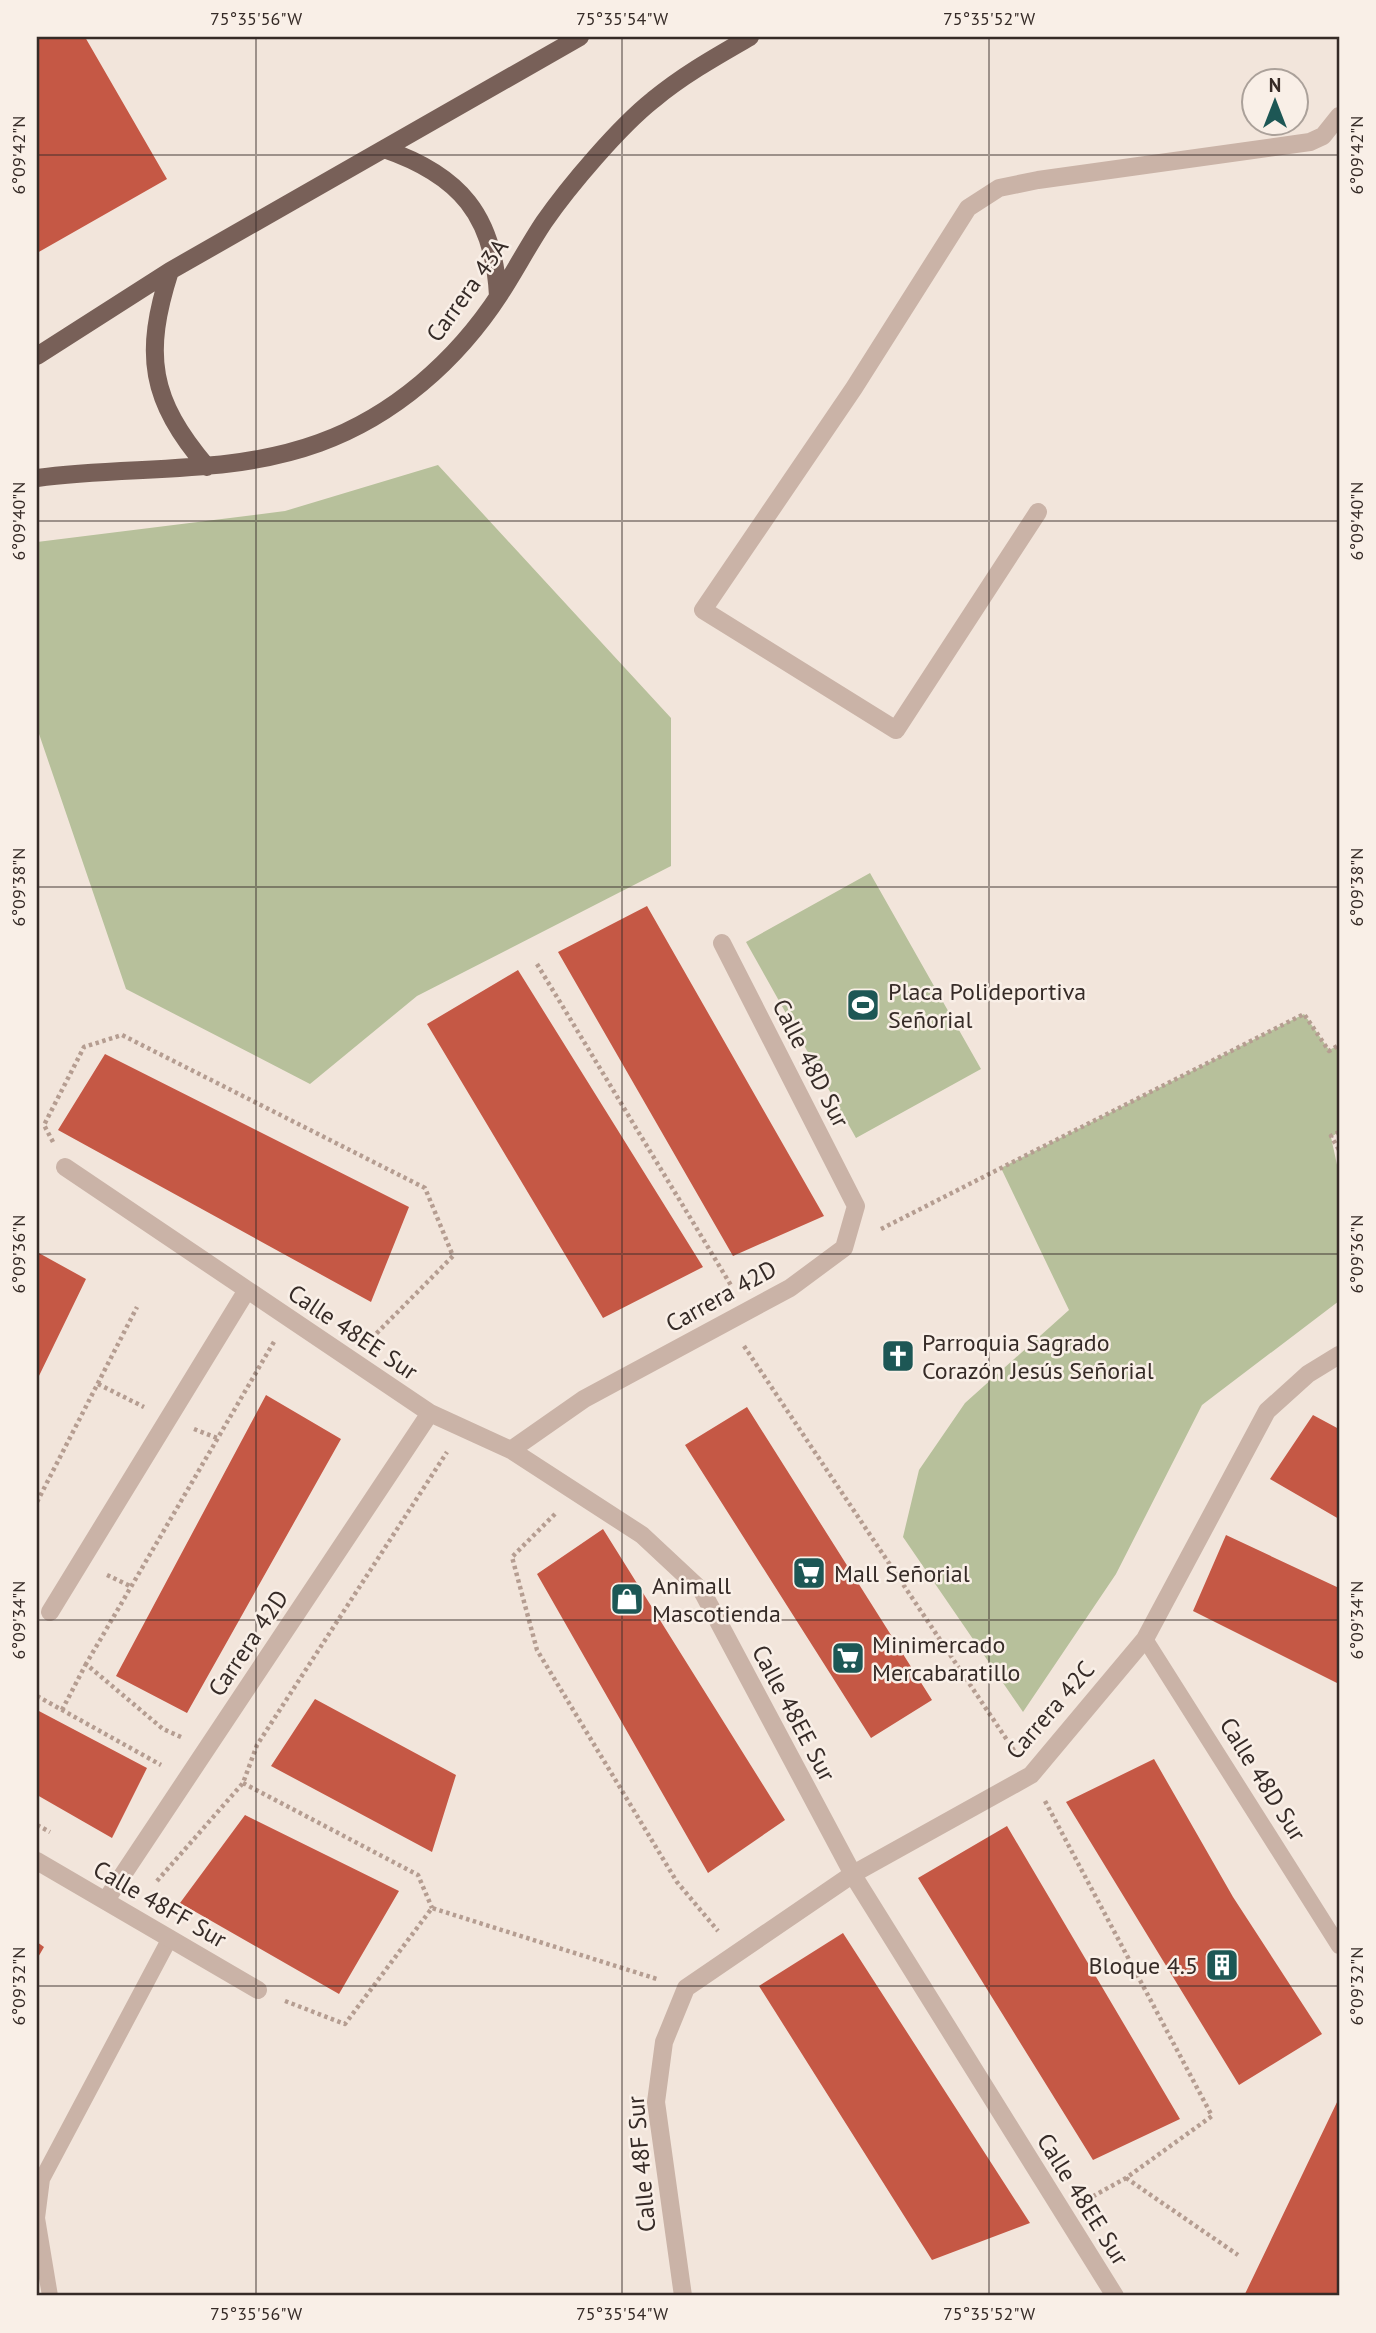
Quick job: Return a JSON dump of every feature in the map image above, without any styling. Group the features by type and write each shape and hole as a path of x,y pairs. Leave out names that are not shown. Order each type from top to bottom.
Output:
{"main road":[{"path":"37,356 170,271 580,37"},
{"name":"Carrera 43A","path":"37,478 207,467 265,460 321,443 374,418 422,384 464,343 498,296 545,222 593,162 651,101 692,71 751,37"},
{"path":"384,149 416,160 445,178 469,201 486,230 496,263 498,296"},
{"path":"170,271 157,312 153,354 161,397 180,435 207,467"}],"street":[{"path":"1038,512 896,730 703,610 854,388 968,208 999,188 1038,180 1310,142 1323,136 1339,116"},
{"name":"Calle 48D Sur","path":"722,943 856,1206 844,1248"},
{"name":"Calle 48EE Sur","path":"65,1167 430,1413 511,1450 642,1535 702,1591 853,1874 1115,2296"},
{"name":"Carrera 42D","path":"511,1450 584,1399 789,1288 844,1248"},
{"path":"50,1612 247,1290"},
{"name":"Carrera 42C","path":"686,1988 853,1874 1031,1775 1144,1639 1267,1411 1308,1374 1339,1354"},
{"name":"Carrera 42D","path":"106,1900 430,1413"},
{"name":"Calle 48FF Sur","path":"37,1861 258,1990"},
{"name":"Calle 48F Sur","path":"683,2296 656,2102 664,2042 686,1988"}],"lane":[{"name":"Calle 48D Sur","path":"1144,1639 1339,1946"},
{"path":"50,2296 37,2218 42,2179 170,1938"}],"path":[{"path":"537,964 747,1312"},
{"path":"844,1248 1304,1014 1329,1051 1339,1045"},
{"path":"65,1167 44,1125 84,1047 122,1035 425,1188 453,1256 351,1360"},
{"path":"1339,1132 1331,1136 1339,1150"},
{"path":"37,1502 138,1307"},
{"path":"62,1710 86,1664 288,1318"},
{"path":"98,1384 169,1419"},
{"path":"129,1913 243,1783 257,1745 451,1446"},
{"path":"561,1508 512,1557 537,1650 677,1882 737,1954"},
{"path":"86,1664 163,1729"},
{"path":"37,1696 187,1779"},
{"path":"243,1783 418,1875 432,1908 686,1988"},
{"path":"258,1990 345,2024 432,1908"},
{"path":"1126,2178 1238,2255"}],"green space":[{"path":"438,465 671,718 671,866 417,996 310,1084 126,989 37,728 37,542 285,511"},
{"name":"Placa Polideportiva Señorial","path":"870,873 981,1069 856,1138 746,942"},
{"path":"1304,1014 1329,1050 1339,1045 1339,1132 1331,1137 1339,1174 1339,1301 1202,1405 1116,1574 1023,1712 903,1537 919,1470 965,1403 1069,1310 1001,1168"}],"building":[{"path":"37,37 85,37 167,179 37,253"},
{"path":"647,906 824,1216 733,1256 558,952"},
{"path":"518,970 703,1267 603,1318 427,1024"},
{"path":"105,1054 409,1207 371,1302 58,1130"},
{"path":"37,1252 86,1279 37,1380"},
{"path":"266,1395 341,1439 187,1713 116,1676"},
{"name":"Mall Señorial","path":"747,1407 932,1700 871,1738 685,1445"},
{"path":"1313,1415 1339,1429 1339,1519 1270,1479"},
{"path":"603,1529 785,1820 708,1873 537,1574"},
{"path":"1226,1535 1339,1588 1339,1684 1193,1611"},
{"path":"315,1699 456,1775 432,1852 271,1766"},
{"path":"37,1710 147,1768 112,1838 37,1795"},
{"name":"Bloque 4.5","path":"1154,1759 1233,1897 1322,2034 1239,2085 1066,1802"},
{"path":"245,1815 399,1891 339,1994 180,1903"},
{"path":"1007,1826 1180,2119 1093,2160 918,1878"},
{"path":"843,1933 1030,2223 932,2260 759,1986"},
{"path":"37,1942 44,1947 37,1959"},
{"path":"1339,2098 1339,2296 1244,2296"}],"place":[{"name":"Placa Polideportiva Señorial","path":"863,1005"},
{"name":"Parroquia Sagrado Corazón Jesús Señorial","path":"898,1356"},
{"name":"Mall Señorial","path":"809,1573"},
{"name":"Animall Mascotienda","path":"627,1599"},
{"name":"Minimercado Mercabaratillo","path":"848,1658"},
{"name":"Bloque 4.5","path":"1222,1965"}]}
